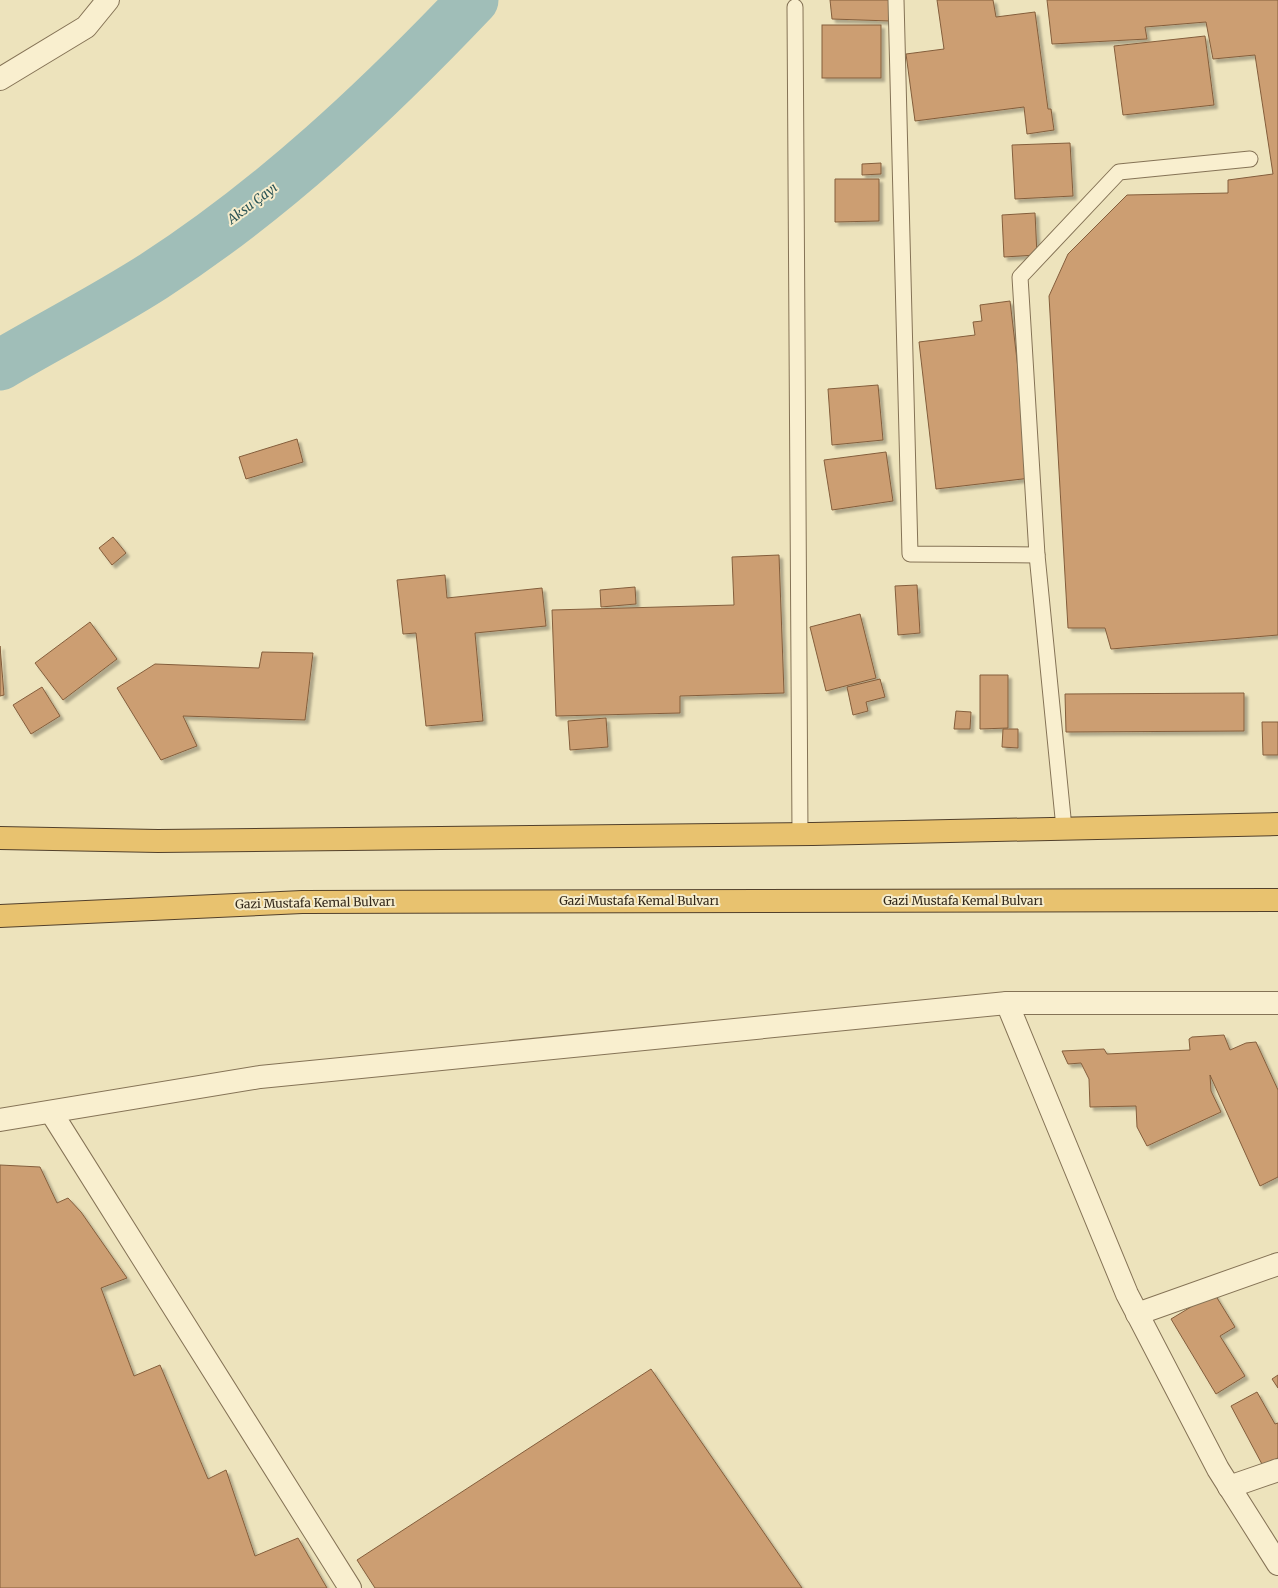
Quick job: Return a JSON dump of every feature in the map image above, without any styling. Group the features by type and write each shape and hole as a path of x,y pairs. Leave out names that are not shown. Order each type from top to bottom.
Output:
{"highway":[{"path":"0,838 158,841 800,834 1278,824"},
{"name":"Gazi Mustafa Kemal Bulvarı","path":"0,916 302,902 1278,900"}],"street":[{"path":"0,79 86,27 108,0"},
{"path":"1007,1003 1127,1294 1218,1469 1278,1564"},
{"path":"0,1120 260,1077 1007,1003 1278,1003"},
{"path":"51,1112 350,1588"},
{"path":"1137,1314 1278,1264"},
{"path":"1229,1487 1278,1470"}],"lane":[{"path":"896,0 910,554 1037,555"},
{"path":"795,6 800,834"},
{"path":"1064,828 1037,555 1020,277 1119,172 1250,159"}],"building":[{"path":"830,0 889,0 890,21 832,19"},
{"path":"937,0 993,0 996,17 1035,12 1048,109 1051,109 1054,130 1027,134 1024,107 915,121 906,54 944,49"},
{"path":"1047,0 1278,0 1278,635 1111,649 1105,628 1068,628 1049,296 1068,254 1127,195 1228,193 1228,180 1273,174 1255,55 1213,59 1206,22 1145,27 1147,39 1052,44"},
{"path":"822,25 881,25 881,78 822,78"},
{"path":"1205,36 1214,105 1123,115 1114,46"},
{"path":"1070,143 1073,196 1015,199 1012,145"},
{"path":"881,163 881,174 862,175 862,164"},
{"path":"835,179 879,179 879,221 835,222"},
{"path":"1035,213 1037,255 1004,257 1002,215"},
{"path":"1010,301 1031,478 936,489 919,342 975,335 973,322 982,321 980,305"},
{"path":"878,385 883,440 832,445 828,389"},
{"path":"297,439 303,462 246,479 239,457"},
{"path":"886,452 893,501 832,510 824,460"},
{"path":"113,537 126,553 112,565 99,548"},
{"path":"779,555 784,693 680,696 680,713 556,716 552,610 734,605 732,557"},
{"path":"445,575 447,598 542,588 546,626 475,633 483,721 426,726 416,633 403,634 397,580"},
{"path":"917,585 920,633 898,635 895,586"},
{"path":"635,587 636,604 601,607 600,590"},
{"path":"860,614 876,678 826,691 810,627"},
{"path":"90,622 117,659 63,700 35,663"},
{"path":"0,646 4,695 0,696"},
{"path":"262,652 313,653 305,720 183,716 197,746 161,760 117,688 155,664 259,668"},
{"path":"980,675 1008,675 1008,728 980,729"},
{"path":"880,679 885,697 866,702 868,711 853,715 847,687"},
{"path":"42,687 60,716 31,734 13,705"},
{"path":"1244,693 1244,731 1066,732 1065,694"},
{"path":"956,711 971,712 970,729 954,729"},
{"path":"606,718 608,747 570,750 568,721"},
{"path":"1262,722 1278,722 1278,755 1263,755"},
{"path":"1003,729 1018,729 1018,748 1002,747"},
{"path":"1224,1035 1230,1050 1246,1043 1256,1042 1278,1090 1278,1177 1260,1186 1210,1075 1211,1091 1221,1112 1147,1146 1137,1127 1136,1106 1090,1107 1089,1079 1081,1063 1068,1064 1062,1051 1104,1049 1107,1054 1190,1050 1189,1039 1192,1037"},
{"path":"0,1165 40,1167 57,1203 68,1198 81,1212 127,1278 101,1288 134,1376 160,1365 208,1479 226,1470 255,1556 298,1538 327,1588 0,1588"},
{"path":"1214,1293 1235,1327 1220,1336 1245,1376 1216,1394 1171,1319"},
{"path":"651,1369 802,1588 375,1588 357,1560"},
{"path":"1278,1375 1278,1388 1272,1379"},
{"path":"1257,1392 1275,1424 1278,1423 1278,1458 1263,1466 1231,1406"}],"waterway":[{"name":"Aksu Çayı","path":"0,365 154,276 240,215 282,182 361,112 473,0"}]}
